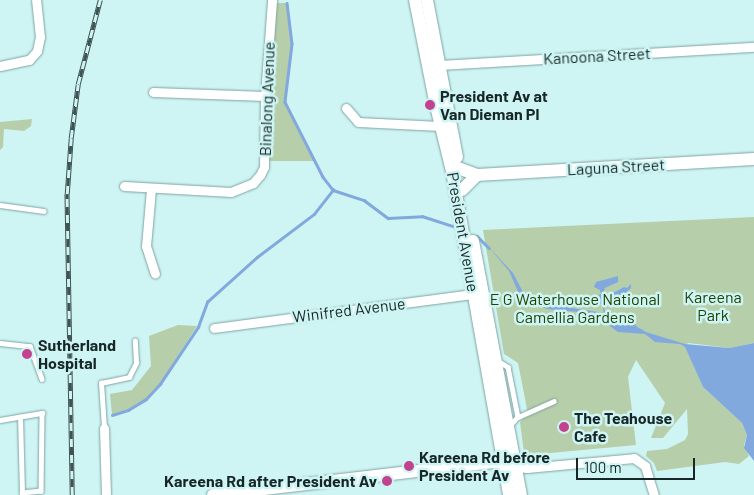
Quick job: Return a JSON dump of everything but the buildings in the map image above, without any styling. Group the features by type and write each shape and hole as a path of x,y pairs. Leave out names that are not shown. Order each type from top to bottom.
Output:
{"main road":[{"name":"President Avenue","path":"415,0 445,126 458,168 510,466 521,495"},
{"name":"President Avenue","path":"427,0 439,66 452,171 479,293 513,422 509,495"},
{"name":"Laguna Street","path":"458,168 477,175 754,159"},
{"path":"462,190 477,175"},
{"path":"213,495 491,462 510,466"}],"street":[{"path":"0,66 29,60 37,51 40,37 36,0"},
{"name":"Binalong Avenue","path":"124,186 231,192 253,183 264,167 265,96 272,0"},
{"name":"Kanoona Street","path":"439,66 754,47"},
{"path":"153,92 265,96"},
{"path":"346,108 358,122 445,126"},
{"path":"151,189 146,246 155,274"},
{"name":"Winifred Avenue","path":"214,328 479,293"},
{"path":"104,428 106,495"},
{"path":"510,466 527,468 634,458 645,466 654,495"}],"lane":[{"path":"0,205 44,211"},
{"path":"104,428 101,383 129,378 136,363 135,341"},
{"path":"0,343 30,346 42,379"},
{"path":"513,422 554,401"},
{"path":"0,420 42,413 41,491 22,493 20,417"}],"green space":[{"path":"272,3 287,3 292,44 285,102 314,161 264,161"},
{"path":"32,119 31,126 24,131 4,129 3,147 0,150 0,122"},
{"name":"E G Waterhouse National Camellia Gardens","path":"754,217 754,343 729,348 688,343 685,346 703,387 742,423 747,435 744,445 749,456 739,464 725,462 657,471 654,463 646,456 647,451 667,449 685,440 688,434 687,409 663,438 651,438 665,403 636,360 628,377 636,445 529,455 524,453 520,422 528,414 518,363 504,354 483,230"},
{"path":"178,325 197,326 160,384 146,399 128,410 112,415 110,394 132,390 151,366 149,336"}],"water":[{"path":"487,245 513,273 523,292 540,303 604,313 602,304 591,302 588,299 601,294 600,290 594,287 596,282 618,276 618,282 605,288 603,294 605,296 624,287 627,288 631,284 631,288 620,298 603,306 606,313 633,319 636,326 646,332 685,344 729,348 754,343 754,461 744,448 747,435 742,423 703,387 685,347 680,344 655,342 645,334 618,332 607,324 578,312 547,309 523,298 519,294 509,271"}],"waterway":[{"path":"287,3 292,44 285,102 323,177 333,190 364,200 388,218 422,216 453,226"},
{"path":"112,415 128,410 146,399 160,384 198,327 207,302 257,257 314,214 333,190"},
{"path":"477,236 489,248"}],"railway":[{"path":"72,495 67,194 71,138 78,84 100,0"}],"place":[{"name":"President Av at Van Dieman Pl","path":"430,105"},
{"name":"Sutherland Hospital","path":"27,354"},
{"name":"The Teahouse Cafe","path":"564,427"},
{"name":"Kareena Rd before President Av","path":"409,466"},
{"name":"Kareena Rd after President Av","path":"387,481"}],"park label":[{"name":"Kareena Park","path":"713,306"}]}
